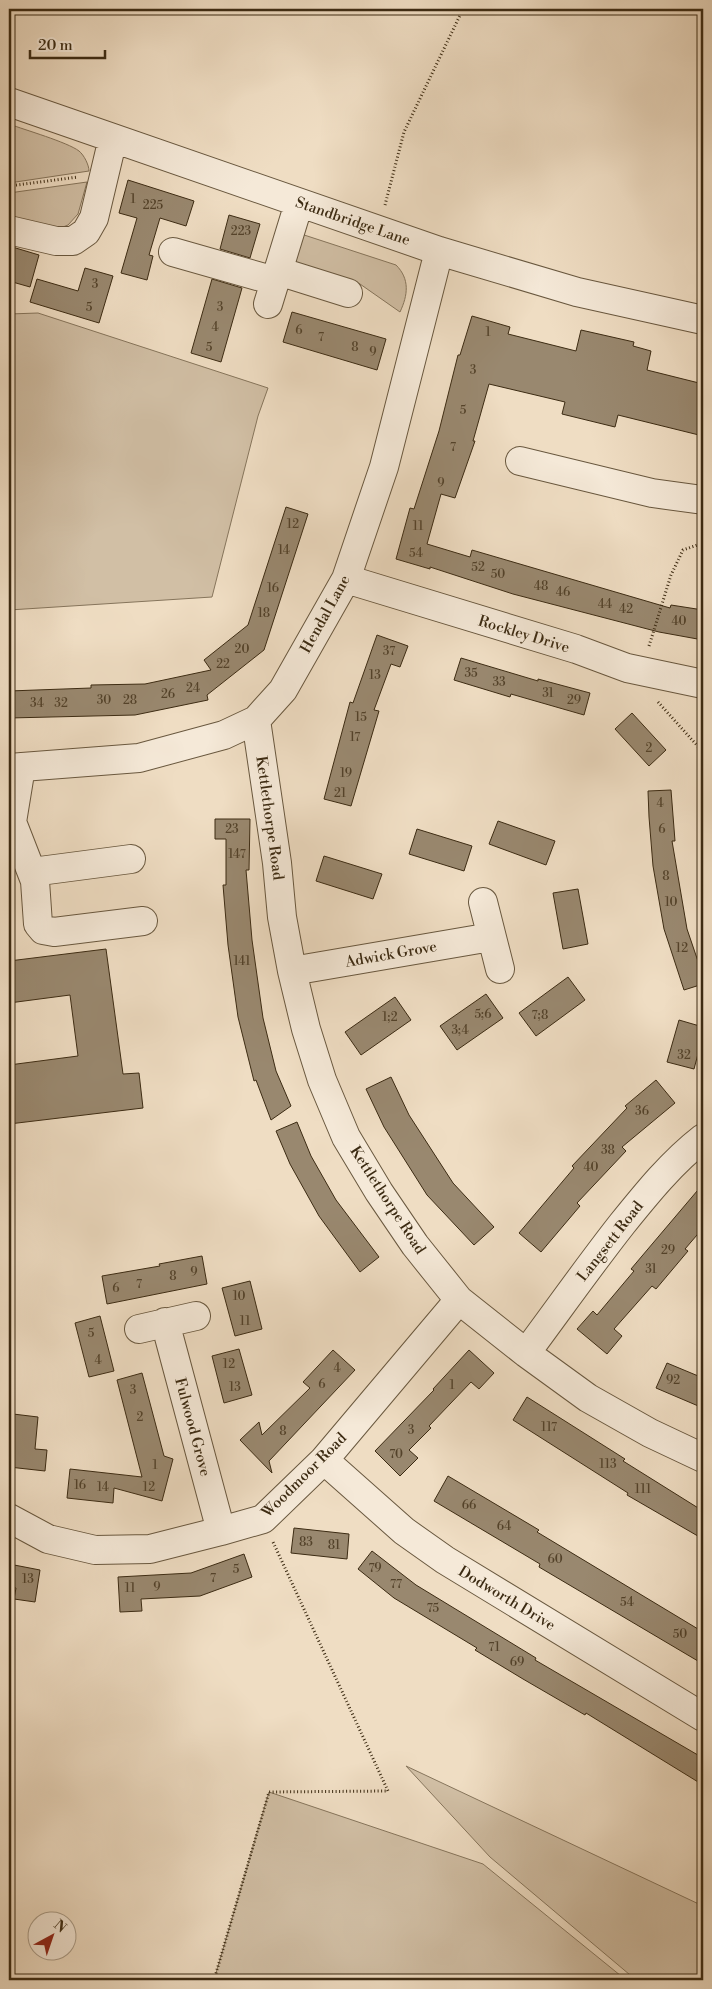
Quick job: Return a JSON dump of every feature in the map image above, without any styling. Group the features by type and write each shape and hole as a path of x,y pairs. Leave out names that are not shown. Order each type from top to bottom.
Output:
{"street":[{"name":"Standbridge Lane","path":"9,102 439,250 577,292 703,320"},
{"path":"9,230 56,241 73,241 86,232 94,218 113,138"},
{"path":"274,285 299,203"},
{"name":"Hendal Lane","path":"15,768 139,758 224,736 256,720 283,690 346,579 384,467 439,250"},
{"path":"173,252 274,285 348,293"},
{"path":"520,461 652,493 703,500"},
{"name":"Rockley Drive","path":"346,579 576,649 634,669 703,684"},
{"name":"Kettlethorpe Road","path":"256,720 277,863 282,917 292,971 306,1029 322,1080 346,1137 384,1200 415,1245 459,1300 588,1398 650,1433 703,1458"},
{"path":"15,768 12,822 35,881 38,924 43,930 54,932 143,921"},
{"path":"32,872 131,859"},
{"path":"483,902 500,968"},
{"name":"Adwick Grove","path":"292,971 491,937"},
{"name":"Langsett Road","path":"526,1352 655,1183 691,1147 703,1138"},
{"name":"Woodmoor Road","path":"9,1518 48,1539 95,1550 150,1549 263,1519 324,1460 459,1300"},
{"path":"139,1329 196,1316"},
{"name":"Fulwood Grove","path":"165,1322 222,1531"},
{"name":"Dodworth Drive","path":"324,1460 404,1531 445,1560 703,1717"}],"path":[{"path":"378,230 404,132 463,9"},
{"path":"9,186 104,174"},
{"path":"703,543 683,550 671,575 634,669 703,752"},
{"path":"214,1980 269,1792 388,1791 263,1519"}],"shaded area":[{"path":"9,124 56,140 79,151 87,163 89,171 9,183"},
{"path":"87,182 78,214 68,225 58,229 9,218 9,193"},
{"path":"295,232 396,265 401,270 406,282 405,299 400,312 360,284 286,262"},
{"path":"38,313 268,388 258,416 212,597 9,610 9,314"},
{"path":"406,1766 703,1906 703,1980 636,1980 490,1857"},
{"path":"269,1792 483,1864 626,1980 214,1980"}],"building":[{"path":"128,180 194,201 186,226 160,218 149,255 153,256 147,280 121,273 137,218 119,213"},
{"path":"229,215 260,224 250,258 220,249"},
{"path":"9,246 39,255 30,287 9,281"},
{"path":"85,268 113,276 99,323 30,302 37,279 78,291"},
{"path":"212,279 242,288 221,362 191,353"},
{"path":"292,312 386,339 377,370 283,342"},
{"path":"472,316 510,327 508,334 576,351 581,330 634,342 633,346 651,351 647,370 703,384 703,436 618,415 615,427 562,414 565,402 489,384 473,441 475,441 455,498 441,494 427,544 470,557 472,550 670,608 671,605 703,610 703,640 659,632 513,594 430,567 430,569 396,559 410,508 414,509 439,431 458,355 460,355"},
{"path":"286,507 308,514 264,650 207,695 208,700 135,715 9,718 9,691 91,688 91,685 145,684 211,670 204,660 248,625"},
{"path":"377,635 408,646 400,667 391,664 374,710 379,711 351,806 324,799 350,702 353,703"},
{"path":"461,658 538,681 538,679 590,693 584,715 511,694 510,697 454,680"},
{"path":"632,713 666,750 649,766 615,729"},
{"path":"671,790 675,841 672,841 687,929 703,976 703,984 684,990 664,929 653,866 649,817 648,791"},
{"path":"215,819 250,819 249,870 246,870 252,940 263,1018 276,1071 291,1106 271,1120 256,1080 254,1081 238,1017 228,945 223,885 226,885 226,839 215,839"},
{"path":"498,821 555,841 546,865 489,844"},
{"path":"417,829 472,846 464,871 409,854"},
{"path":"324,856 382,874 373,899 316,881"},
{"path":"578,889 588,944 563,949 553,893"},
{"path":"106,949 123,1074 139,1073 143,1108 9,1124 9,1065 78,1056 70,995 9,1003 9,961"},
{"path":"568,977 585,1000 536,1036 519,1013"},
{"path":"486,994 503,1018 457,1050 440,1026"},
{"path":"395,997 411,1020 361,1055 345,1032"},
{"path":"679,1020 703,1027 703,1035 694,1069 667,1062"},
{"path":"391,1077 409,1115 453,1183 494,1227 474,1245 427,1195 384,1127 366,1089"},
{"path":"656,1080 675,1103 622,1147 626,1151 577,1203 580,1206 541,1252 519,1233 574,1168 572,1166 627,1108 625,1106"},
{"path":"297,1122 311,1156 336,1200 379,1257 360,1272 319,1216 290,1164 276,1131"},
{"path":"703,1184 703,1228 685,1249 688,1251 656,1289 652,1286 614,1329 622,1336 607,1354 577,1329 593,1311 597,1315 634,1271 631,1269"},
{"path":"202,1256 207,1284 107,1304 102,1276 160,1266 159,1264"},
{"path":"250,1281 262,1329 235,1336 222,1288"},
{"path":"100,1316 114,1371 89,1377 75,1323"},
{"path":"239,1349 252,1395 224,1403 212,1356"},
{"path":"333,1350 355,1370 269,1461 272,1473 240,1440 259,1422 262,1435 310,1388 303,1382"},
{"path":"469,1350 494,1373 479,1389 471,1382 429,1426 431,1428 409,1450 418,1458 400,1476 375,1451 434,1390"},
{"path":"667,1363 703,1378 703,1408 656,1388"},
{"path":"142,1373 164,1456 173,1459 162,1501 114,1488 113,1503 67,1498 70,1469 142,1477 117,1380"},
{"path":"527,1397 625,1459 623,1461 703,1511 703,1539 627,1495 628,1493 513,1420"},
{"path":"13,1414 38,1417 35,1449 47,1450 45,1471 9,1467"},
{"path":"448,1476 703,1632 703,1664 539,1567 540,1564 434,1501"},
{"path":"294,1528 349,1534 347,1559 291,1553"},
{"path":"372,1551 416,1585 536,1658 535,1660 703,1758 703,1785 586,1713 585,1715 475,1650 477,1648 394,1598 358,1569"},
{"path":"244,1554 252,1577 200,1596 141,1599 142,1611 120,1612 118,1577 191,1573"},
{"path":"9,1564 40,1570 35,1602 14,1599 16,1588 9,1587"}]}
